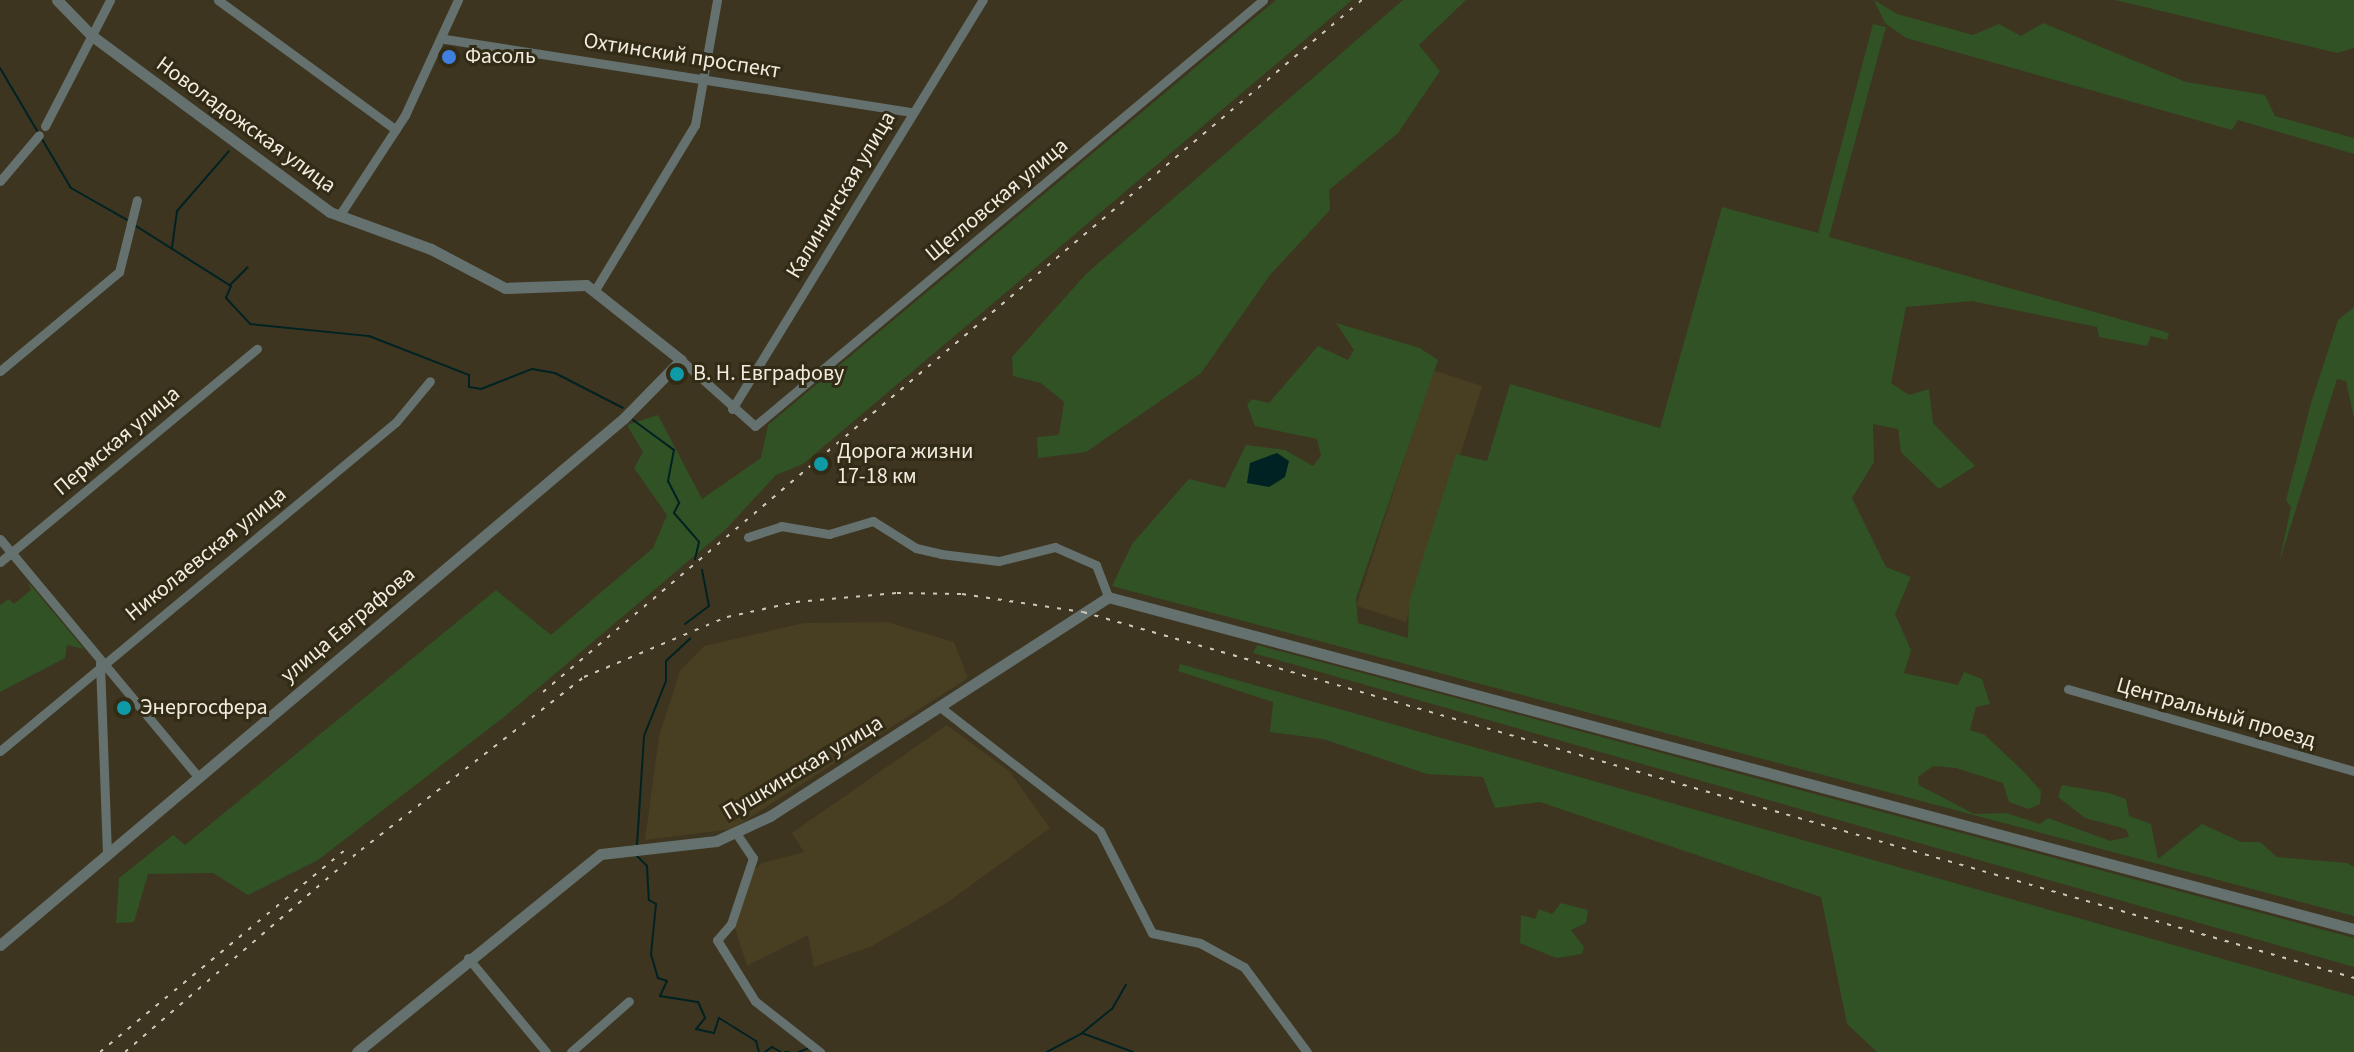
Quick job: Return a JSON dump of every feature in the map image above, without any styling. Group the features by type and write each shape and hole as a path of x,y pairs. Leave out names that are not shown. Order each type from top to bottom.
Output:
{"street":[{"name":"Новоладожская улица","path":"57,0 92,36 339,216 431,249 505,288 572,283 595,290"},
{"path":"0,181 19,164 69,86 110,0"},
{"path":"218,0 396,130"},
{"path":"339,216 396,130 445,39 458,0"},
{"path":"717,0 695,125 595,290 681,360 732,409"},
{"name":"Калининская улица","path":"732,409 983,0"},
{"name":"Щегловская улица","path":"732,409 753,426 1263,0"},
{"name":"Охтинский проспект","path":"445,39 705,77 913,112"},
{"path":"0,371 119,272 137,200"},
{"name":"Пермская улица","path":"0,562 257,349"},
{"name":"улица Евграфова","path":"0,945 628,414 681,360"},
{"name":"Николаевская улица","path":"0,751 100,663 396,422 430,381"},
{"path":"748,537 781,526 829,534 873,521 916,548 941,554 999,561 1055,547 1096,565 1108,597 2354,929"},
{"path":"0,539 100,663 198,777"},
{"name":"Пушкинская улица","path":"357,1052 588,862 629,847 694,845 736,833 940,707 1108,597"},
{"path":"100,663 107,854"},
{"name":"Центральный проезд","path":"2068,689 2354,771"},
{"path":"940,707 1100,831 1152,933 1200,943 1244,967 1307,1052"},
{"path":"736,833 753,858 731,924 717,940 755,1001 820,1052"},
{"path":"468,958 546,1052"},
{"path":"571,1052 629,1001"}],"shaded area":[{"path":"1433,370 1482,386 1406,622 1356,606"},
{"path":"887,622 954,642 968,678 732,829 645,840 659,736 680,671 704,646 804,623"},
{"path":"947,725 1010,772 1050,828 948,902 872,946 814,967 808,935 747,966 735,928 749,874 762,863 804,852 792,833"}],"green space":[{"path":"1276,0 1352,0 803,464 776,475 725,530 504,717 318,860 248,895 213,873 148,874 134,922 116,923 119,878 173,835 185,845 496,590 551,635 653,548 667,515 634,468 643,452 627,425 658,415 702,499 761,458 768,425"},
{"path":"1403,0 1466,0 1419,45 1440,71 1398,133 1329,190 1330,210 1270,275 1201,373 1086,452 1038,458 1037,437 1059,435 1064,402 1041,383 1013,376 1012,357 1086,274"},
{"path":"1874,0 1897,14 1973,35 1999,24 2021,36 2043,23 2186,82 2265,95 2275,116 2354,138 2354,154 2238,120 2232,130 1906,38 1885,23"},
{"path":"2115,0 2354,0 2354,48 2337,53"},
{"path":"1873,24 1886,27 1829,237 2169,333 2167,340 2151,336 2147,346 2099,337 2097,327 1972,301 1906,307 1891,383 1909,395 1929,389 1933,423 1975,466 1939,489 1901,452 1898,429 1873,424 1874,462 1852,498 1886,567 1911,577 1895,614 1911,650 1904,673 1958,685 1964,672 1982,679 1990,704 1976,707 1970,730 1985,735 2025,773 2041,791 2040,804 2029,809 2009,802 2003,783 1956,768 1933,766 1918,777 1919,785 1974,814 2006,813 2040,824 2048,818 2110,841 2129,837 2126,829 2085,818 2058,797 2062,785 2109,793 2126,799 2129,816 2151,824 2158,859 2202,824 2241,842 2260,842 2277,857 2347,863 2354,867 2354,916 1112,586 1132,544 1189,479 1225,488 1246,445 1285,450 1313,466 1321,456 1317,439 1255,426 1247,405 1252,399 1269,403 1318,346 1348,360 1354,350 1336,323 1420,348 1438,360 1356,598 1358,623 1408,638 1409,602 1456,454 1487,461 1510,384 1660,428 1722,207 1818,233"},
{"path":"2354,307 2354,419 2346,381 2337,379 2279,563 2291,507 2286,500 2311,403 2338,320"},
{"path":"28,582 84,649 67,645 65,658 0,692 0,605 9,599 14,604 31,590"},
{"path":"1257,645 2354,938 2354,967 1253,653"},
{"path":"1180,664 2354,996 2354,1052 1877,1052 1847,1024 1821,897 1540,802 1495,808 1483,777 1427,774 1323,739 1270,732 1273,702 1178,671"},
{"path":"1561,903 1588,910 1586,923 1571,930 1584,947 1582,954 1556,958 1520,943 1521,915 1535,919 1539,909 1552,914"}],"water":[{"path":"1277,453 1289,461 1285,477 1269,487 1247,483 1250,463"}],"waterway":[{"path":"0,68 71,188 127,220"},
{"path":"172,247 177,211 229,151"},
{"path":"136,226 231,286 226,298 250,324 369,336 469,375 469,387 481,389 532,369 555,373 623,408"},
{"path":"230,285 248,267"},
{"path":"633,420 674,450 668,481 679,503 674,513 699,542 695,560"},
{"path":"685,624 709,606 702,570"},
{"path":"637,845 644,736 666,681 666,661 690,639"},
{"path":"637,856 647,866 649,900 656,904 651,954 658,978 667,981 660,996 698,1002 705,1018 696,1029 714,1033 719,1018 756,1041 759,1052"},
{"path":"1082,1033 1112,1009 1126,985"},
{"path":"1047,1052 1082,1033 1133,1052"},
{"path":"765,1052 772,1047 781,1052"},
{"path":"799,1052 809,1048"}],"railway":[{"path":"543,692 1362,0"},
{"path":"125,1052 361,850 584,677 727,617 796,602 897,593 962,594 1083,612 2354,978"},
{"path":"100,1052 346,849"}],"place":[{"name":"Фасоль","path":"449,57"},
{"name":"В. Н. Евграфову","path":"677,374"},
{"name":"Дорога жизни 17-18 км","path":"821,464"},
{"name":"Энергосфера","path":"124,708"}]}
